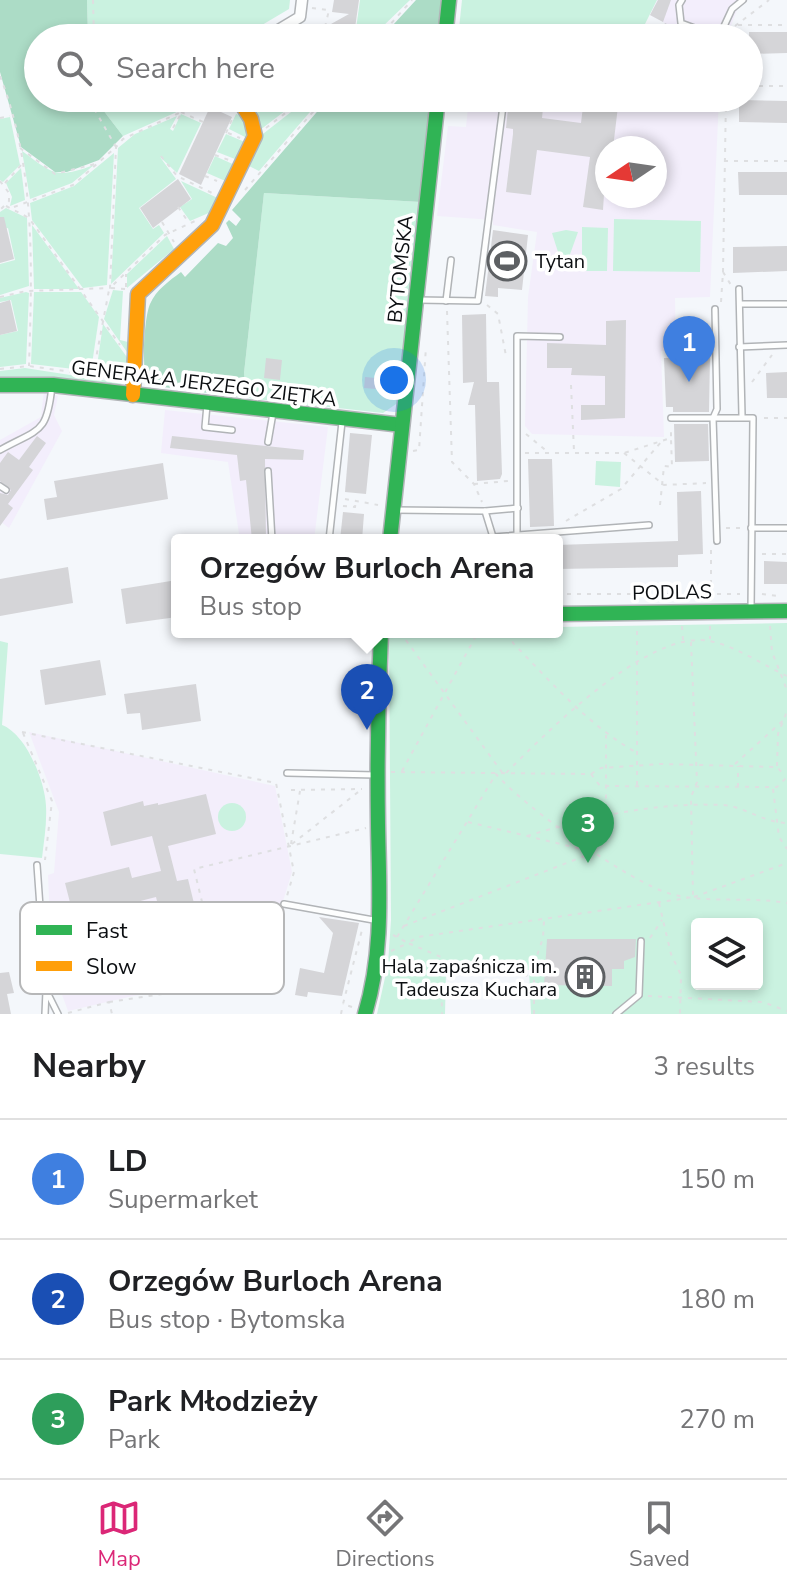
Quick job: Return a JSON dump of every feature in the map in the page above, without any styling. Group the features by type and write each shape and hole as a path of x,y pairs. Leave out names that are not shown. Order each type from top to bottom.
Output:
{"street":[{"path":"288,24 300,17 302,0"},
{"path":"446,24 449,0"},
{"path":"133,395 138,294 199,238 226,203 255,136 247,112"},
{"name":"BYTOMSKA","path":"390,534 388,508 402,425 437,112"},
{"name":"GENERAŁA JERZEGO ZIĘTKA","path":"0,385 53,385 402,425"},
{"name":"PODLAS","path":"563,614 787,611"},
{"path":"365,1014 384,928 377,777 381,638"}],"lane":[{"path":"682,0 679,5 684,24"},
{"path":"725,24 740,0"},
{"path":"417,300 478,301 502,112"},
{"path":"446,301 451,260"},
{"path":"739,289 742,416"},
{"path":"740,304 787,304"},
{"path":"715,309 717,409 713,418 717,541"},
{"path":"560,337 517,336 517,534 649,525"},
{"path":"739,347 784,345"},
{"path":"0,450 38,429 49,418 53,385"},
{"path":"207,404 205,427 232,430"},
{"path":"268,442 273,412"},
{"path":"671,418 753,418 749,553 751,611"},
{"path":"330,534 342,419"},
{"path":"268,471 272,534"},
{"path":"388,508 485,511 518,508"},
{"path":"485,511 492,534"},
{"path":"751,528 787,528"},
{"path":"287,773 377,777"},
{"path":"37,865 39,902"},
{"path":"284,904 384,928"},
{"path":"616,1014 639,995 641,941"},
{"path":"45,1014 46,994"},
{"path":"48,994 58,1014"}],"path":[{"path":"93,0 94,24"},
{"path":"390,24 412,0"},
{"path":"743,18 763,1 769,0"},
{"path":"326,24 329,10"},
{"path":"763,25 787,25"},
{"path":"0,76 12,115 28,202 31,290 29,366"},
{"path":"763,86 787,86"},
{"path":"93,375 110,288 116,147 96,112"},
{"path":"173,128 179,112"},
{"path":"11,208 73,185 123,139 179,112 203,122"},
{"path":"255,136 287,112"},
{"path":"110,288 168,233 237,199 313,112"},
{"path":"721,302 726,112"},
{"path":"0,118 12,115"},
{"path":"19,147 55,174 99,163"},
{"path":"161,156 177,176 226,203"},
{"path":"724,161 787,161"},
{"path":"0,210 6,206 9,193 2,183 22,164"},
{"path":"6,206 29,218 134,365"},
{"path":"178,207 199,238"},
{"path":"162,222 181,254"},
{"path":"723,272 732,287 739,289"},
{"path":"0,297 31,290 126,289"},
{"path":"446,301 452,462 474,484 485,511"},
{"path":"478,301 498,314 507,359"},
{"path":"740,397 784,345"},
{"path":"571,385 574,453"},
{"path":"660,505 664,466 672,467 671,418"},
{"path":"753,418 787,418"},
{"path":"517,427 550,453"},
{"path":"517,453 624,453 671,438"},
{"path":"552,531 621,489 662,441"},
{"path":"624,453 664,485 716,483"},
{"path":"474,484 517,481"},
{"path":"338,505 339,498 388,508"},
{"path":"724,528 751,528"},
{"path":"711,593 711,541 717,541"},
{"path":"749,553 787,554"},
{"path":"563,594 778,594 778,600 787,600"},
{"path":"770,623 772,652 787,690"},
{"path":"637,624 637,786"},
{"path":"681,624 683,641"},
{"path":"710,624 710,641"},
{"path":"404,638 504,775"},
{"path":"401,772 475,638"},
{"path":"511,638 574,706 606,735 637,753"},
{"path":"504,775 574,706 666,645 683,641 710,641 787,676"},
{"path":"691,641 697,782 691,805 693,898"},
{"path":"777,767 778,734 787,711"},
{"path":"736,765 785,718"},
{"path":"37,865 45,864 52,801 22,732 25,731 276,783 291,845 294,872 284,904"},
{"path":"595,852 606,815 606,735"},
{"path":"291,845 377,777 401,772 591,774 606,768 696,764 777,767 787,777 777,787 600,786 591,774"},
{"path":"736,765 738,787"},
{"path":"397,937 496,774"},
{"path":"496,774 515,796 595,852 669,894 787,903"},
{"path":"773,787 777,823 787,849"},
{"path":"291,790 362,789"},
{"path":"291,845 300,790"},
{"path":"527,836 606,815 691,805 727,805 777,823 787,823"},
{"path":"468,822 595,852"},
{"path":"202,902 194,869 370,827"},
{"path":"403,927 595,852"},
{"path":"387,953 418,937 693,898 787,863"},
{"path":"659,903 671,954 681,975 680,1014"},
{"path":"652,932 662,919"},
{"path":"534,1014 534,979 544,920"},
{"path":"384,928 408,943 441,957 442,1014"},
{"path":"443,966 508,968 534,979"},
{"path":"67,1014 109,1002 163,994"},
{"path":"639,995 763,1002 787,1011"},
{"path":"109,1002 112,1014"},
{"path":"341,1014 343,1004"}],"shaded area":[{"path":"657,0 741,0 732,24 664,24 650,15"},
{"path":"468,112 718,112 710,297 675,298 676,350 661,351 664,437 532,434 525,426 528,297 537,232 493,225 493,220 437,216 448,126 466,127"},
{"path":"44,391 58,396 54,415 62,431 9,528 0,521 0,440 41,417"},
{"path":"165,410 328,427 315,534 239,534 228,462 161,453"},
{"path":"29,732 275,786 292,872 283,902 49,902 48,875 54,873 59,812"},
{"path":"62,994 147,994 133,996 68,1011"}],"green space":[{"path":"0,0 87,0 88,24 24,24 24,112 105,112 123,136 99,160 67,172 55,172 21,147 0,72"},
{"path":"87,0 290,0 289,9 264,24 88,24"},
{"path":"360,0 410,0 385,24 357,24"},
{"path":"416,0 443,0 440,24 394,24"},
{"path":"462,0 657,0 645,24 459,24"},
{"path":"105,112 177,112 123,136"},
{"path":"253,112 284,112 260,130"},
{"path":"291,112 310,112 259,171 247,165 259,137"},
{"path":"317,112 430,112 421,202 264,193 244,373 247,398 148,385 144,345 146,321 153,299 163,286 181,272 185,277 218,243 226,246 233,238 226,223 229,220 236,226 241,219 232,210"},
{"path":"181,114 201,123 177,173 160,157 176,179 139,208 153,229 159,225 164,233 111,284 118,148 135,134 177,116 170,129 173,131"},
{"path":"236,114 243,116 249,139 229,129"},
{"path":"10,117 20,165 3,182 0,180 0,119"},
{"path":"226,134 247,143 240,161 217,152"},
{"path":"22,151 55,172 71,172 94,165 72,183 30,199"},
{"path":"114,153 107,285 83,288 32,220 30,203 74,186"},
{"path":"215,156 237,166 230,183 207,173"},
{"path":"21,168 25,200 10,206 12,197 6,183"},
{"path":"181,181 222,200 218,209 190,221 180,207 192,199"},
{"path":"264,193 421,202 399,402 383,413 247,398 244,373"},
{"path":"6,208 27,218 29,286 0,295 0,264 15,260 8,228 0,230 0,212"},
{"path":"614,219 701,221 700,272 613,271"},
{"path":"32,225 79,289 34,289"},
{"path":"582,227 608,228 607,271 582,271"},
{"path":"566,230 578,232 564,271 552,233"},
{"path":"167,236 174,249 127,288 127,274"},
{"path":"113,290 123,291 120,340 128,342 129,355 104,319"},
{"path":"34,292 81,292 99,317 91,371 31,364"},
{"path":"29,293 26,364 0,367 0,335 18,331 11,300 0,302 0,298"},
{"path":"103,324 129,360 125,379 96,373"},
{"path":"25,368 122,383 117,386 20,377 0,380 0,371"},
{"path":"596,461 621,462 620,487 595,485"},
{"path":"787,623 787,1014 531,1014 529,970 446,972 445,1014 377,1014 388,964 391,920 389,638 563,638 563,627"},
{"path":"0,641 8,643 2,725 11,730 26,748 45,796 42,858 0,854"},
{"path":"232,803 242,807 246,817 242,827 232,831 222,827 218,817 222,807"}],"building":[{"path":"334,0 359,0 356,24 331,24 349,14 332,12"},
{"path":"658,0 671,0 663,22 650,15"},
{"path":"763,32 787,32 787,53 763,54"},
{"path":"763,100 787,101 787,123 739,122 739,112 763,112"},
{"path":"208,112 221,112 232,117 201,185 179,174"},
{"path":"508,112 543,112 542,118 581,123 582,112 617,112 614,136 595,136 595,208 603,210 583,207 590,157 537,150 531,195 506,192 513,129 506,128"},
{"path":"738,172 787,172 787,195 739,195"},
{"path":"178,179 191,199 153,228 140,208"},
{"path":"0,217 4,217 14,259 0,263"},
{"name":"Tytan","path":"493,230 528,235 522,290 498,288 498,297 485,296"},
{"path":"787,246 787,271 733,273 733,247"},
{"path":"10,300 17,331 0,335 0,303"},
{"path":"486,314 487,382 499,382 502,474 500,479 477,481 475,405 468,405 474,382 463,383 462,315"},
{"path":"626,320 625,418 581,420 581,405 605,405 605,376 571,375 572,368 547,368 547,343 606,345 606,321"},
{"path":"710,357 709,412 673,412 673,407 666,407 664,358"},
{"path":"266,358 282,360 280,380 264,378"},
{"path":"787,372 787,398 767,398 766,373"},
{"path":"365,377 376,378 376,389 364,388"},
{"path":"674,424 708,424 709,461 675,462"},
{"path":"350,433 372,435 366,494 345,492"},
{"path":"37,436 46,443 29,467 33,470 8,504 13,508 0,526 0,493 8,495 11,490 0,481 0,463 8,452 19,460"},
{"path":"172,436 304,450 303,460 265,459 266,534 251,534 246,480 240,481 237,455 170,448"},
{"path":"528,459 552,459 554,526 530,527"},
{"path":"163,463 168,499 47,520 44,499 57,497 54,481"},
{"path":"701,491 703,554 678,555 678,567 563,569 563,545 678,541 677,492"},
{"path":"343,512 364,514 362,534 341,534"},
{"path":"764,561 787,562 787,584 764,584"},
{"path":"68,567 73,603 0,616 0,579"},
{"path":"171,581 171,618 126,624 121,589"},
{"path":"100,660 106,695 45,705 40,670"},
{"path":"196,684 201,721 142,730 140,713 127,714 124,694"},
{"path":"206,794 216,834 168,846 177,881 188,879 194,902 157,902 156,897 136,902 70,902 65,883 129,867 132,878 161,871 152,836 111,846 103,812 143,801 144,806"},
{"path":"319,917 359,923 342,996 308,992 307,997 295,995 300,968 324,973 333,933"},
{"path":"547,939 636,939 635,957 624,961 624,969 612,969 612,986 544,985"},
{"path":"9,972 14,993 7,994 11,1014 0,1014 0,973"}],"traffic: fast":[{"path":"446,24 449,0"},
{"path":"391,534 436,112"},
{"path":"0,385 53,385 402,425"},
{"path":"563,614 787,611"},
{"path":"365,1014 375,967 379,920 381,638"}],"traffic: slow":[{"path":"133,395 138,294 212,225 255,136 247,112"}],"place":[{"name":"Tytan","path":"507,261"},
{"name":"LD","path":"689,382"},
{"name":"Orzegów Burloch Arena","path":"367,730"},
{"name":"Park Młodzieży","path":"588,863"},
{"name":"Hala zapaśnicza im. Tadeusza Kuchara","path":"585,977"}]}
